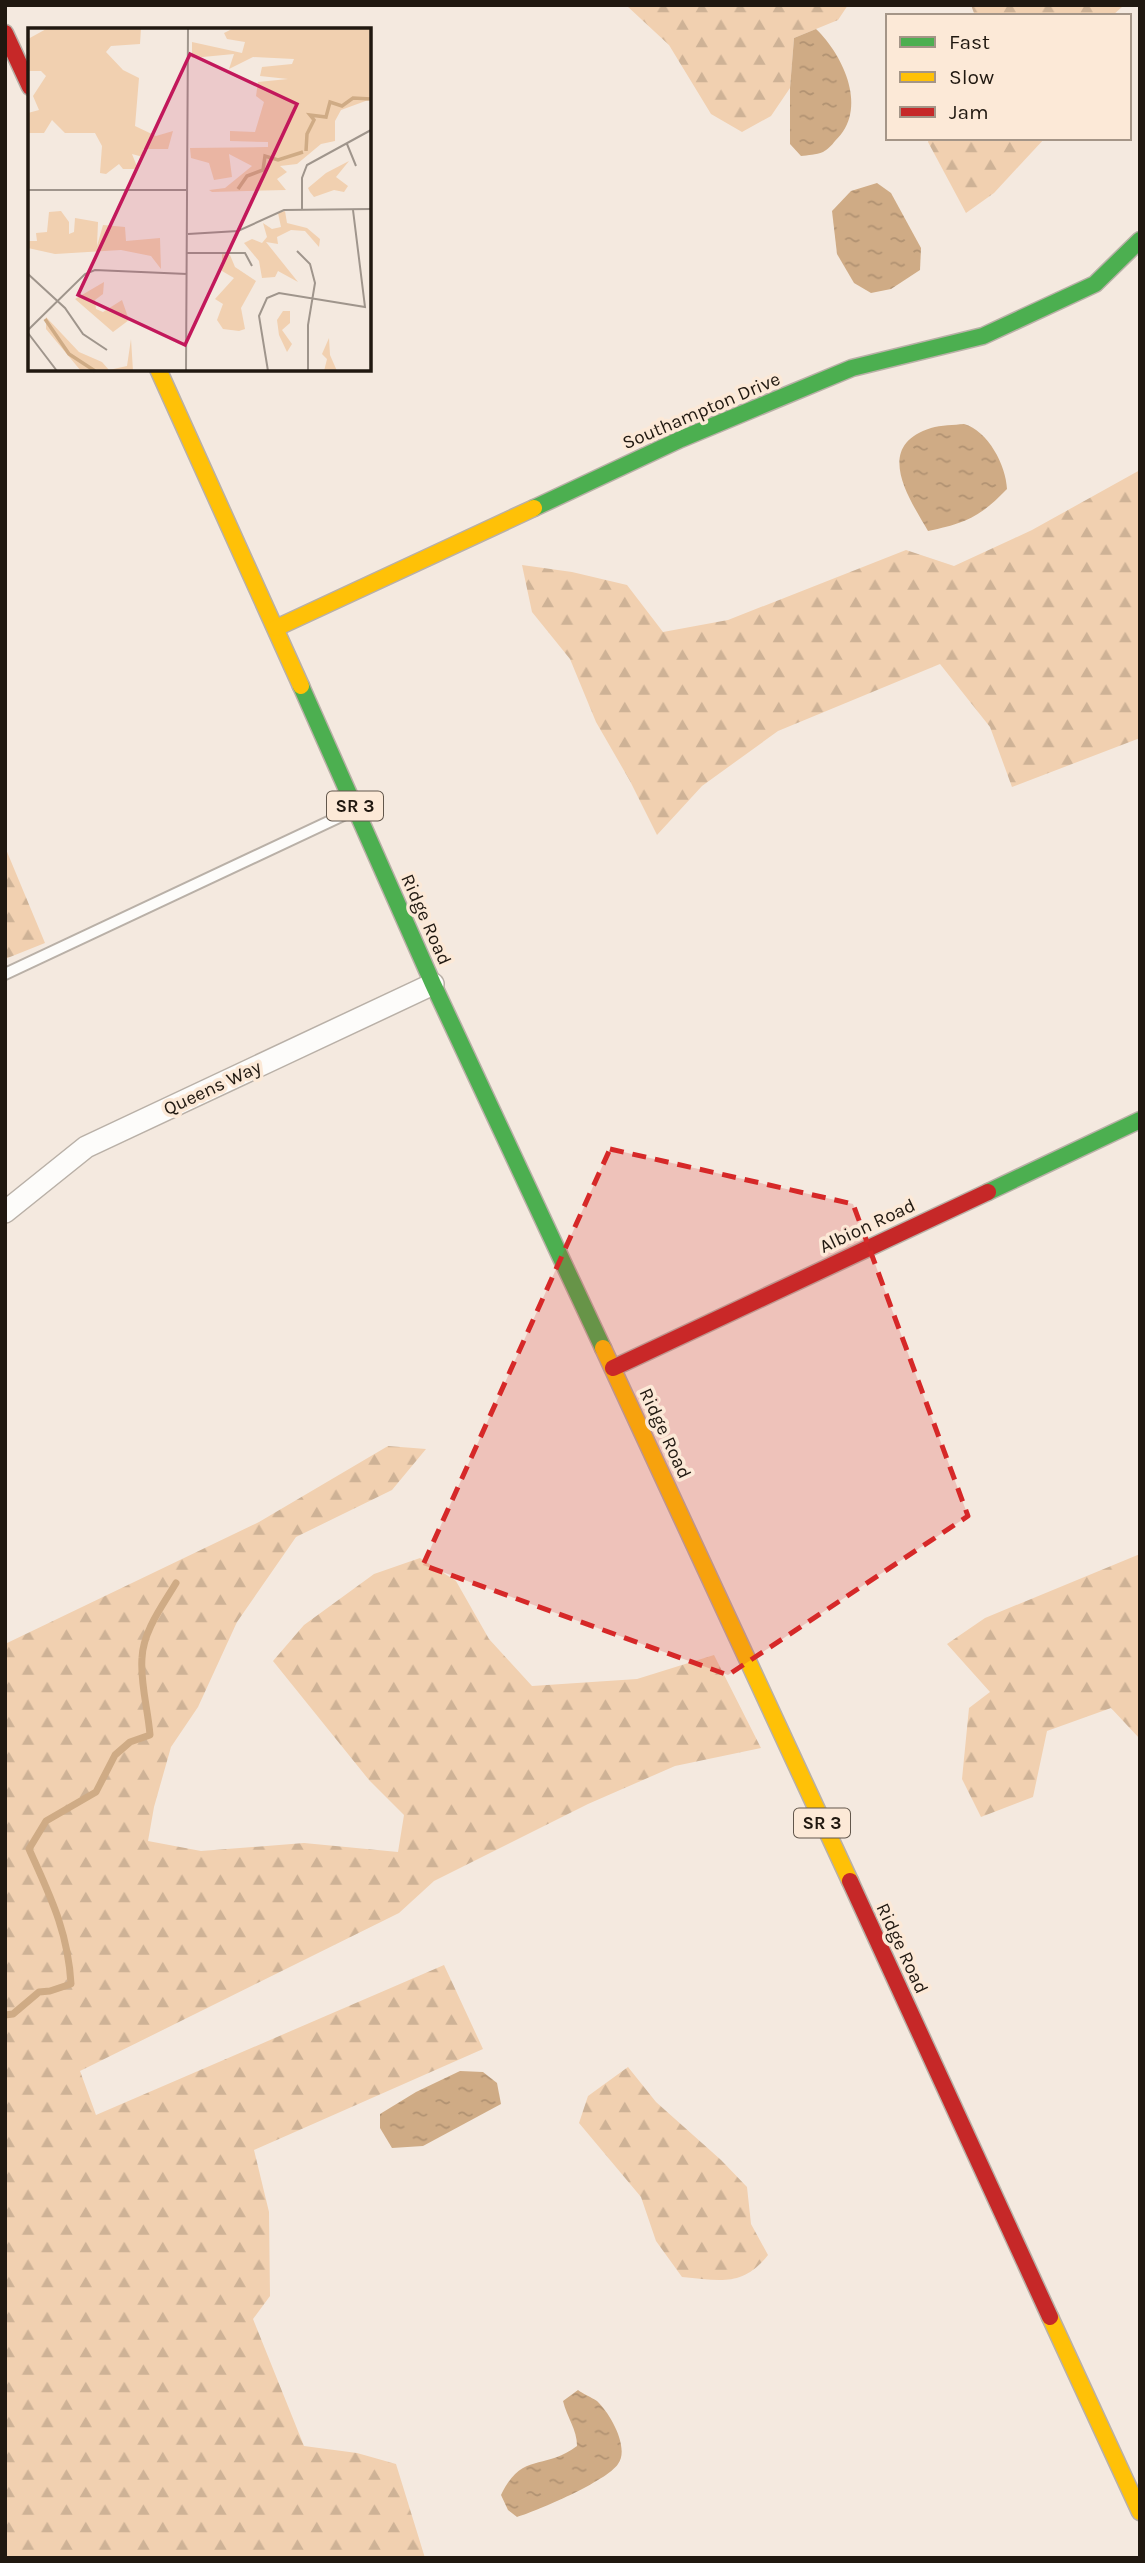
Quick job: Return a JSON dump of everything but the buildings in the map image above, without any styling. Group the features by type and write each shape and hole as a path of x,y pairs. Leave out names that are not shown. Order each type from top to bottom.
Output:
{"main road":[{"path":"5,33 28,83"},
{"name":"Southampton Drive","path":"276,628 694,433 852,368 983,336 1095,284 1140,240"},
{"name":"Ridge Road","path":"159,371 433,984 613,1368 1140,2512"},
{"name":"Albion Road","path":"613,1368 1140,1120"}],"street":[{"name":"Queens Way","path":"5,1212 86,1147 433,984"}],"lane":[{"path":"5,974 356,809"}],"highlighted area":[{"path":"610,1149 853,1204 968,1516 728,1675 423,1565"}],"green space":[{"path":"626,5 848,5 838,20 794,38 790,88 771,116 742,132 711,114 669,45"},
{"path":"971,5 1124,5 1114,14 974,14"},
{"path":"1043,140 994,193 966,213 928,142"},
{"path":"1140,470 1140,738 1012,787 990,727 940,664 778,731 702,786 657,835 596,722 570,659 532,612 522,565 572,572 627,585 663,632 728,620 906,550 954,566 1032,530"},
{"path":"5,847 45,943 5,959"},
{"path":"388,1446 426,1449 392,1490 296,1537 237,1622 198,1707 171,1747 154,1807 148,1841 201,1851 304,1843 398,1852 404,1815 369,1780 273,1661 304,1625 374,1574 420,1558 456,1581 489,1639 532,1686 637,1679 714,1655 761,1748 675,1766 588,1804 434,1881 399,1913 80,2071 96,2115 444,1965 483,2049 254,2150 269,2212 270,2296 253,2319 304,2446 357,2453 396,2464 425,2558 5,2558 5,1644 259,1522"},
{"path":"1140,1554 1140,1739 1111,1708 1047,1731 1033,1797 981,1817 962,1779 969,1708 990,1692 947,1644 985,1618"},
{"path":"628,2067 656,2102 747,2187 751,2224 768,2255 749,2273 729,2280 682,2277 656,2241 641,2197 579,2123 588,2096"}],"water":[{"path":"816,29 836,54 849,83 850,114 845,128 828,149 818,154 801,156 790,144 790,88 794,38"},
{"path":"877,183 891,193 921,248 920,270 891,289 871,293 854,283 837,254 832,211 851,191"},
{"path":"964,424 981,434 994,450 1003,470 1007,489 972,518 928,531 905,489 900,460 903,447 913,436 931,428"},
{"path":"460,2071 483,2072 497,2083 501,2104 423,2146 392,2148 380,2128 380,2114 416,2092"},
{"path":"578,2390 597,2401 613,2422 622,2449 618,2464 586,2487 517,2517 508,2510 501,2495 517,2472 577,2446 563,2401"}],"waterway":[{"path":"5,2015 13,2014 39,1992 71,1984 62,1930 29,1849 46,1821 96,1792 115,1755 130,1742 150,1735 142,1677 143,1648 154,1619 176,1583"}],"traffic: fast":[{"path":"534,508 681,439 852,368 983,336 1095,284 1140,240"},
{"path":"301,686 433,984 603,1348"},
{"path":"988,1192 1140,1120"}],"traffic: slow":[{"path":"159,371 301,686"},
{"path":"276,628 534,508"},
{"path":"603,1348 850,1881"},
{"path":"1050,2317 1140,2512"}],"traffic: jam":[{"path":"5,33 28,83"},
{"path":"613,1368 988,1192"},
{"path":"850,1881 1050,2317"}]}
